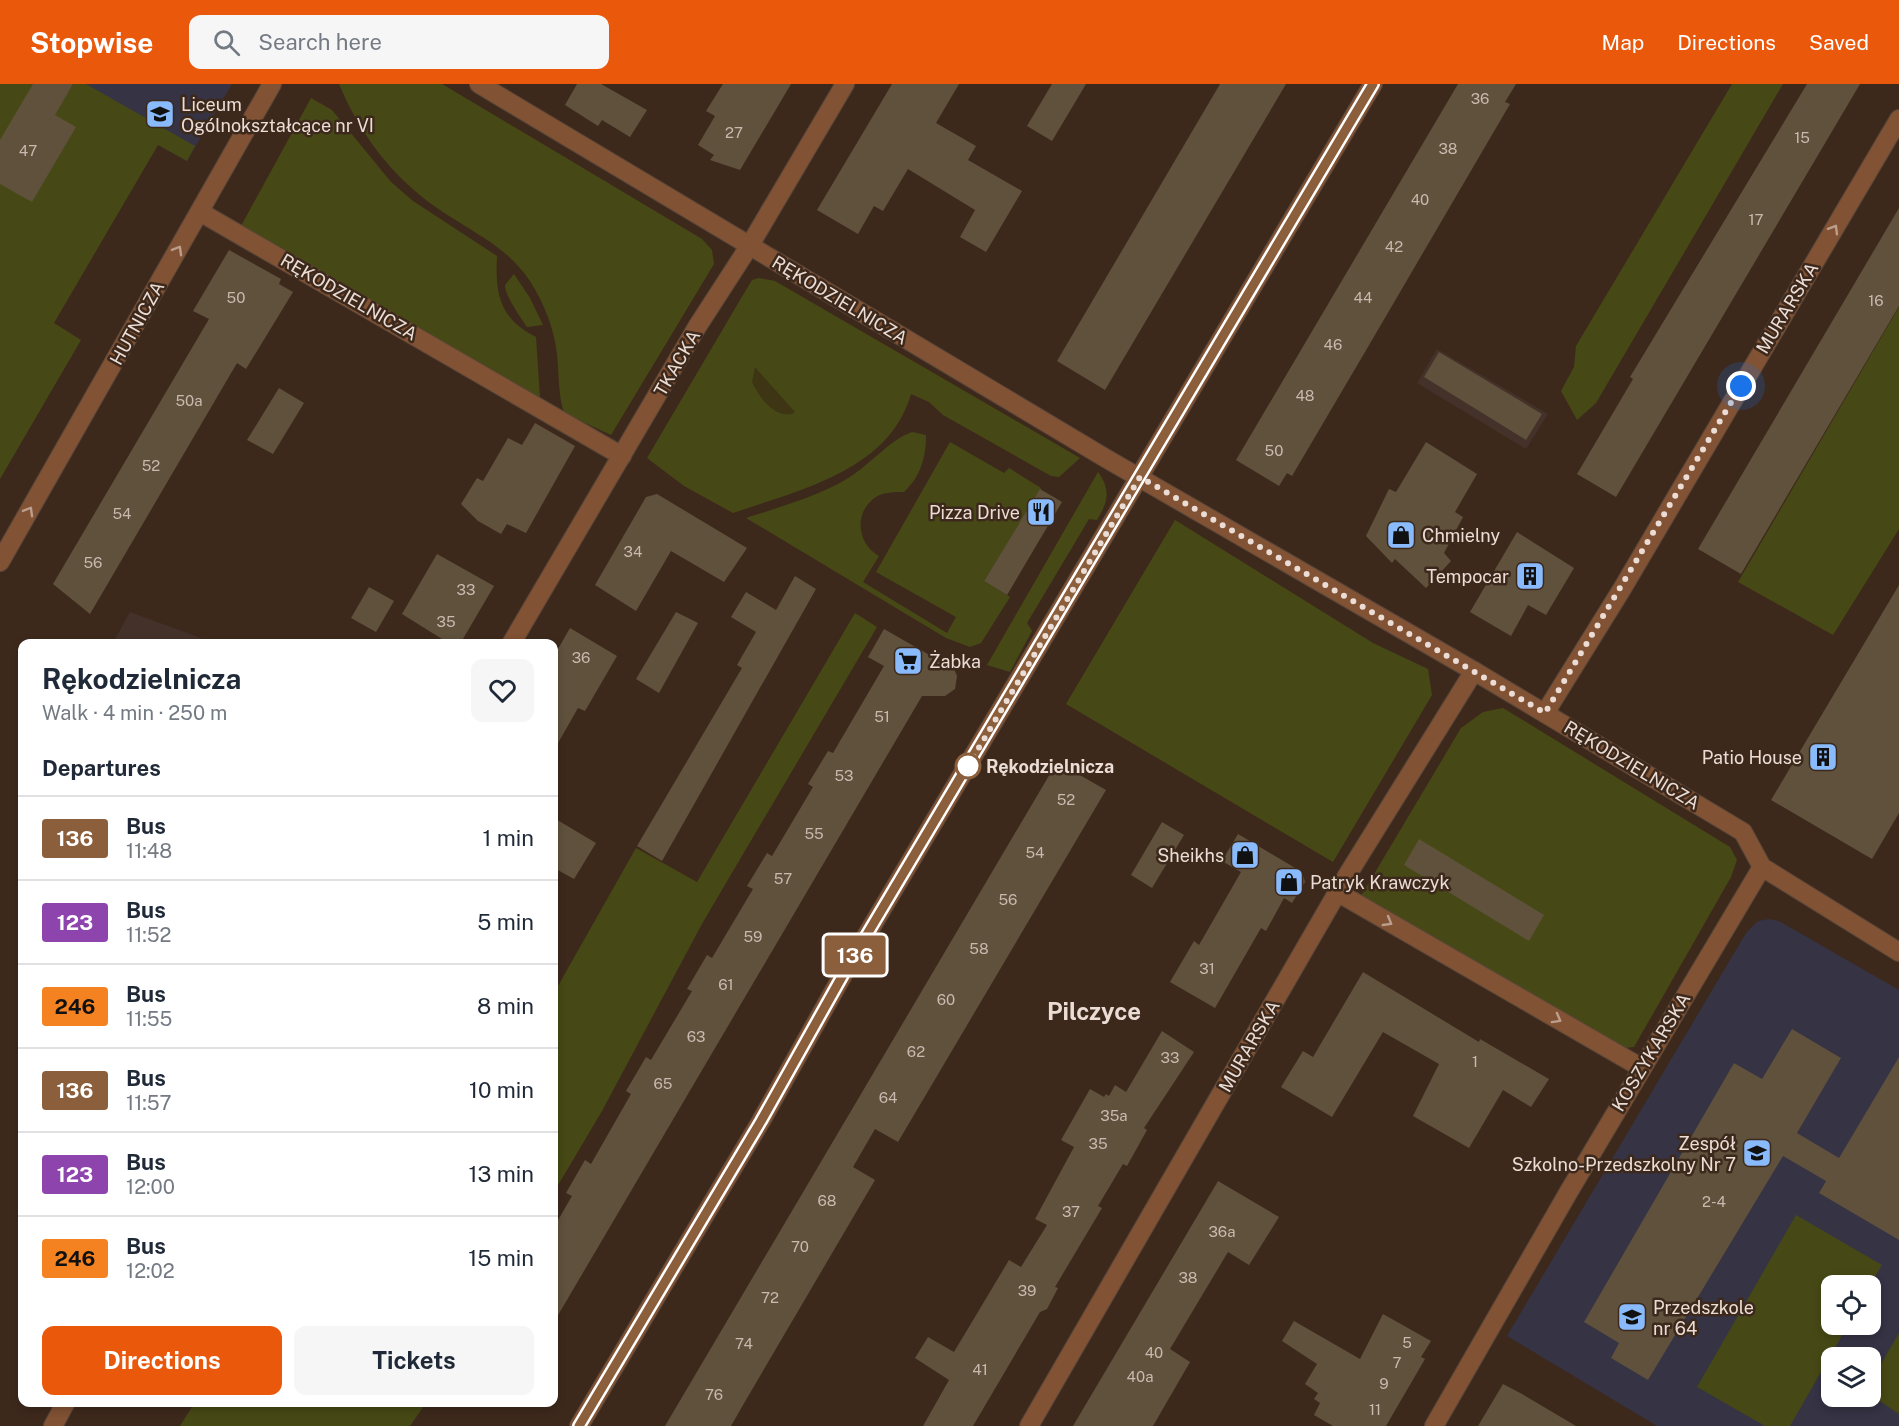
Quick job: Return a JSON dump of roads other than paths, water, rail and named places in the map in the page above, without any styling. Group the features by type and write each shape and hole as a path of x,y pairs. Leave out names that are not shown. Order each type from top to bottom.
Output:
{"street":[{"name":"HUTNICZA","path":"0,561 272,84"},
{"name":"RĘKODZIELNICZA","path":"479,84 1243,539 1474,670 1743,832 1762,867 1896,944"},
{"name":"TKACKA","path":"514,639 697,327 750,245 845,84"},
{"path":"579,1426 761,1121 844,973 1373,84"},
{"name":"MURARSKA","path":"1545,713 1644,551 1899,119"},
{"name":"RĘKODZIELNICZA","path":"200,212 622,456"},
{"name":"MURARSKA","path":"1029,1426 1337,892 1474,670"},
{"name":"KOSZYKARSKA","path":"1434,1426 1762,867"},
{"path":"1337,892 1642,1068"},
{"path":"52,1426 63,1407"}],"place":[{"name":"Liceum Ogólnokształcące nr VI","path":"160,114"},
{"name":"Pizza Drive","path":"1041,512"},
{"name":"Chmielny","path":"1401,535"},
{"name":"Tempocar","path":"1530,576"},
{"name":"Żabka","path":"908,661"},
{"name":"Patio House","path":"1823,757"},
{"name":"Rękodzielnicza","path":"968,766"},
{"name":"Sheikhs","path":"1245,855"},
{"name":"Patryk Krawczyk","path":"1289,882"},
{"name":"Zespół Szkolno-Przedszkolny Nr 7","path":"1757,1153"},
{"name":"Przedszkole nr 64","path":"1632,1317"}],"district":[{"name":"Pilczyce","path":"1094,1011"}]}
